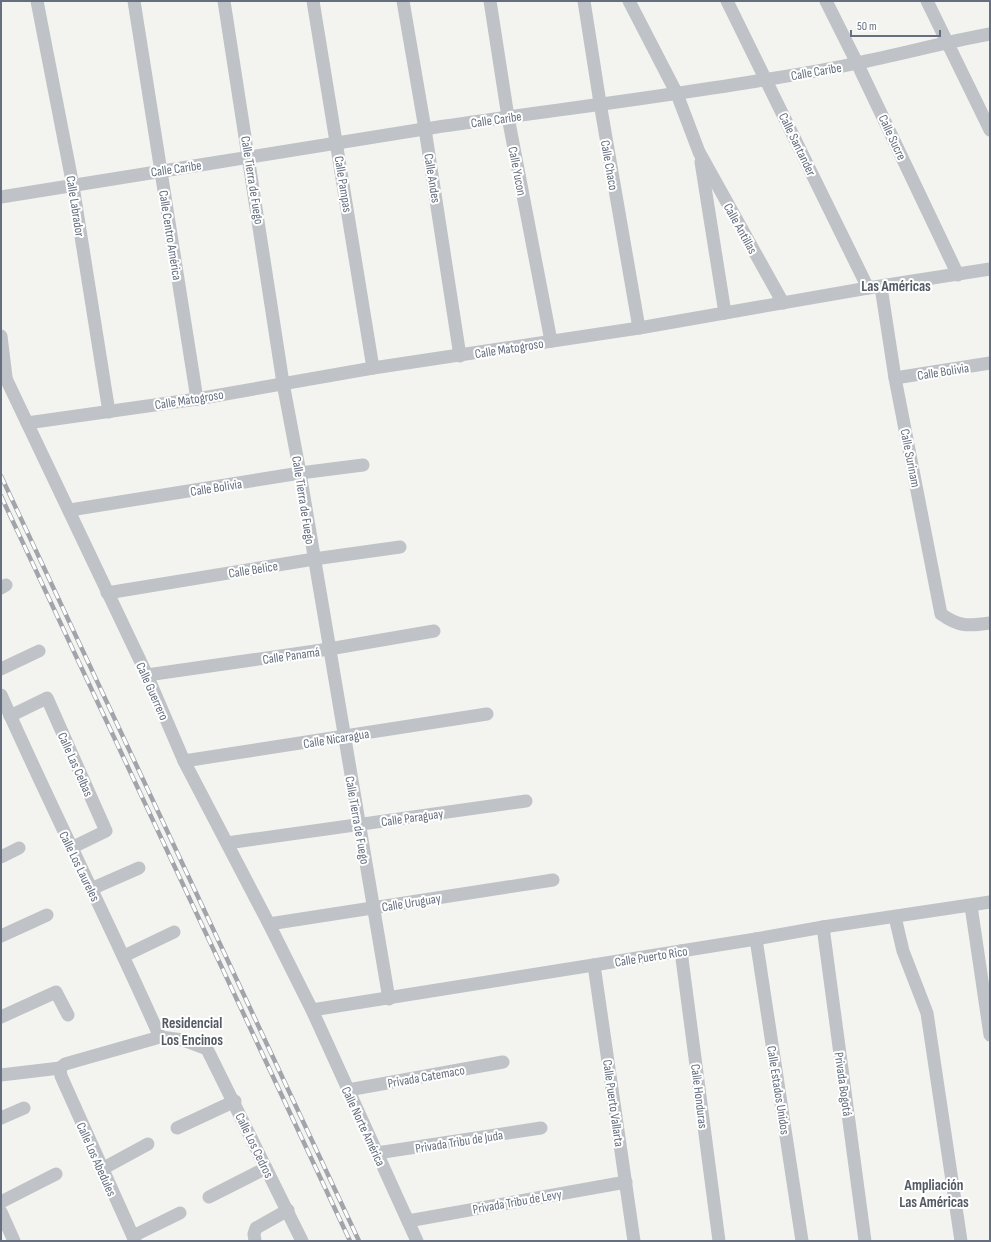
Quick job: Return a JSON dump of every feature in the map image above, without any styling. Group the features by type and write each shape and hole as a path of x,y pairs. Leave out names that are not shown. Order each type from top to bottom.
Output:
{"street":[{"name":"Calle Labrador","path":"37,1 73,186 109,412"},
{"name":"Calle Centro América","path":"134,1 197,399"},
{"name":"Calle Tierra de Fuego","path":"224,1 283,383 300,473 389,999"},
{"name":"Calle Pampas","path":"313,1 338,143 373,368"},
{"name":"Calle Andes","path":"403,1 425,129 460,356"},
{"name":"Calle Yucon","path":"490,1 508,117 550,341"},
{"name":"Calle Chaco","path":"584,1 639,328"},
{"name":"Calle Antillas","path":"629,1 677,94 699,152 783,303"},
{"name":"Calle Santander","path":"727,1 868,288"},
{"name":"Calle Sucre","path":"826,1 958,275"},
{"path":"927,1 990,130"},
{"name":"Calle Caribe","path":"1,198 161,170 249,158 425,129 766,80 857,63 947,41 990,34"},
{"name":"Calle Antillas","path":"699,152 725,313"},
{"name":"Calle Matogroso","path":"27,423 197,399 373,368 639,328 868,288 990,270"},
{"name":"Calle Surinam","path":"881,287 895,378 941,614 954,623 969,626 990,623"},
{"path":"1,336 7,383"},
{"name":"Calle Bolivia","path":"895,378 989,366"},
{"name":"Calle Guerrero","path":"1,368 70,510 107,593 147,675 184,761 270,924 312,1010"},
{"name":"Calle Bolivia","path":"70,510 300,473 363,466"},
{"name":"Calle Belice","path":"107,593 314,559 400,547"},
{"name":"Calle Panamá","path":"147,675 329,650 434,632"},
{"path":"1,669 39,651"},
{"name":"Calle Los Laureles","path":"1,695 71,848 124,956 160,1037"},
{"name":"Calle Las Celbas","path":"10,716 47,698 106,831 71,848"},
{"name":"Calle Nicaragua","path":"184,761 487,714"},
{"name":"Calle Paraguay","path":"227,842 526,801"},
{"path":"1,857 19,848"},
{"path":"91,889 139,868"},
{"name":"Calle Uruguay","path":"270,924 554,880"},
{"name":"Calle Puerto Rico","path":"312,1010 681,952 823,927 990,902"},
{"path":"971,906 990,1035"},
{"path":"1,936 47,915"},
{"path":"895,917 903,951 927,1013 961,1241"},
{"name":"Privada Bogotá","path":"823,927 865,1241"},
{"path":"124,956 174,932"},
{"name":"Calle Estados Unidos","path":"756,939 802,1241"},
{"name":"Calle Honduras","path":"681,952 718,1241"},
{"name":"Calle Puerto Vallarta","path":"594,965 634,1241"},
{"path":"1,1017 56,992 68,1014"},
{"name":"Calle Norte América","path":"312,1010 418,1241"},
{"path":"1,1075 60,1072 65,1064 160,1037"},
{"name":"Calle Los Cedros","path":"160,1037 183,1040 207,1049 235,1101 302,1241"},
{"name":"Privada Catemaco","path":"348,1090 503,1062"},
{"name":"Calle Los Abedules","path":"60,1072 134,1239"},
{"path":"177,1128 235,1101"},
{"path":"1,1118 24,1108"},
{"name":"Privada Tribu de Juda","path":"377,1153 541,1128"},
{"path":"102,1169 148,1144"},
{"path":"209,1197 266,1168"},
{"path":"1,1202 56,1174"},
{"name":"Privada Tribu de Levy","path":"408,1220 626,1182"},
{"path":"255,1241 254,1234 256,1228 288,1210"},
{"path":"1,1212 14,1241"},
{"path":"134,1239 180,1213"}],"railway":[{"path":"1,476 359,1241"},
{"path":"1,496 350,1241"}],"district":[{"name":"Las Américas","path":"896,286"},
{"name":"Residencial Los Encinos","path":"192,1032"},
{"name":"Ampliación Las Américas","path":"934,1194"}]}
